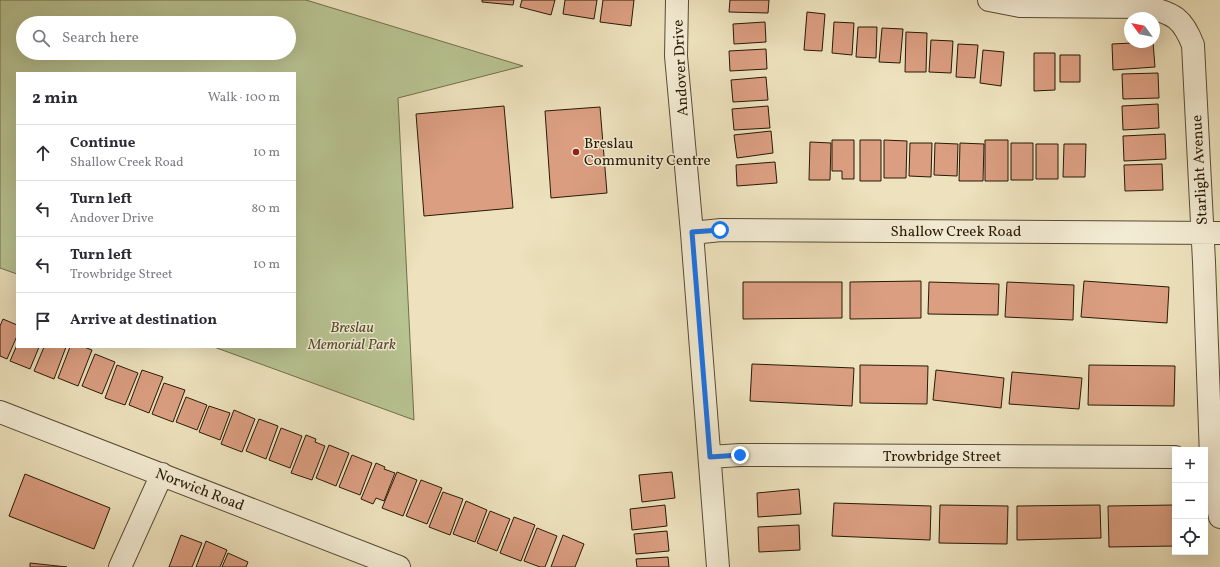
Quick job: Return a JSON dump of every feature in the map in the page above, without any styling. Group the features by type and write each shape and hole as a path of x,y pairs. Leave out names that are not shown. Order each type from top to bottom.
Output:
{"street":[{"name":"Andover Drive","path":"677,0 676,56 692,232 718,567"},
{"name":"Starlight Avenue","path":"989,0 1020,6 1146,7 1162,10 1174,16 1183,25 1189,35 1193,45 1211,233 1212,457 1213,484 1220,517"},
{"name":"Shallow Creek Road","path":"692,232 720,230 1211,233"},
{"name":"Norwich Road","path":"0,412 399,567"},
{"name":"Trowbridge Street","path":"710,457 740,455 1172,457"},
{"path":"120,567 162,474"}],"green space":[{"name":"Breslau Memorial Park","path":"0,0 306,0 523,66 398,98 414,420 217,348 296,348 296,72 16,72 16,274 0,268"}],"building":[{"path":"482,0 514,0 513,5 482,2"},
{"path":"522,0 555,0 551,15 520,7"},
{"path":"565,0 597,0 594,19 563,14"},
{"path":"603,0 634,0 631,26 600,22"},
{"path":"730,0 769,0 768,13 729,12"},
{"path":"807,12 825,14 822,51 804,50"},
{"path":"765,22 766,42 734,44 733,24"},
{"path":"834,22 854,23 852,55 832,53"},
{"path":"858,27 877,27 876,58 856,57"},
{"path":"882,28 903,29 900,63 879,62"},
{"path":"906,32 927,33 926,72 905,72"},
{"path":"931,40 953,41 951,73 929,72"},
{"path":"1124,43 1124,48 1153,48 1155,67 1113,70 1112,44"},
{"path":"958,44 978,45 975,78 956,77"},
{"path":"766,49 767,69 730,71 729,51"},
{"path":"983,50 1004,52 1001,86 980,83"},
{"path":"1034,53 1055,53 1055,90 1034,91"},
{"path":"1060,55 1080,55 1080,82 1060,82"},
{"path":"1158,73 1159,98 1123,99 1122,74"},
{"path":"766,77 768,100 733,102 731,80"},
{"path":"1158,104 1159,128 1123,130 1122,106"},
{"path":"504,106 513,208 424,216 416,114"},
{"path":"768,106 770,128 734,130 732,109"},
{"name":"Breslau Community Centre","path":"600,107 607,193 551,198 545,111"},
{"path":"771,131 773,153 737,158 734,135"},
{"path":"1165,134 1166,159 1124,161 1123,136"},
{"path":"832,140 854,140 854,179 842,179 842,171 832,171"},
{"path":"860,140 881,140 881,181 860,181"},
{"path":"884,140 907,141 906,178 884,178"},
{"path":"985,140 1008,140 1008,181 985,181"},
{"path":"810,142 831,143 830,180 809,180"},
{"path":"910,143 932,143 931,177 909,176"},
{"path":"935,143 958,144 957,176 934,175"},
{"path":"960,143 984,144 983,181 959,181"},
{"path":"1011,143 1033,143 1033,180 1011,180"},
{"path":"1036,144 1058,144 1058,179 1036,179"},
{"path":"1064,144 1086,144 1085,177 1063,177"},
{"path":"775,162 777,183 737,186 736,165"},
{"path":"1162,164 1163,190 1125,191 1124,165"},
{"path":"921,281 921,318 850,319 850,282"},
{"path":"1084,281 1169,287 1167,323 1081,317"},
{"path":"743,282 842,282 842,318 743,319"},
{"path":"929,282 999,284 998,315 928,314"},
{"path":"1007,282 1074,285 1073,320 1005,317"},
{"path":"3,319 16,325 16,338 7,359 0,356 0,326"},
{"path":"16,347 39,348 30,369 10,361"},
{"path":"44,348 66,348 54,379 34,371"},
{"path":"70,348 87,348 92,350 78,386 58,378"},
{"path":"95,354 115,362 102,394 82,386"},
{"path":"752,364 854,368 852,406 750,401"},
{"path":"117,365 138,373 125,405 105,398"},
{"path":"860,365 928,366 927,404 860,403"},
{"path":"1089,365 1175,366 1174,406 1088,405"},
{"path":"142,370 163,377 149,413 129,405"},
{"path":"936,370 1004,378 1001,408 933,400"},
{"path":"1012,372 1082,378 1079,409 1009,404"},
{"path":"164,383 185,390 173,422 152,414"},
{"path":"186,397 207,405 197,430 176,422"},
{"path":"209,406 230,413 220,440 199,432"},
{"path":"234,410 255,419 242,452 221,444"},
{"path":"259,419 278,426 266,459 246,451"},
{"path":"281,428 302,436 290,468 269,460"},
{"path":"306,435 316,439 315,442 325,446 312,480 291,473"},
{"path":"329,445 349,453 336,486 316,478"},
{"path":"352,455 372,463 360,495 339,487"},
{"path":"376,463 385,467 384,469 395,473 384,501 376,498 373,504 361,499"},
{"path":"397,472 417,480 403,516 382,508"},
{"path":"672,472 675,498 642,502 639,475"},
{"path":"25,474 110,508 94,549 9,516"},
{"path":"421,480 442,488 427,524 406,516"},
{"path":"799,489 801,514 758,517 757,493"},
{"path":"443,492 463,499 450,535 429,527"},
{"path":"466,501 487,510 475,542 453,534"},
{"path":"834,503 931,506 930,540 832,536"},
{"path":"665,505 667,526 632,530 630,509"},
{"path":"940,505 1008,506 1007,544 939,543"},
{"path":"1100,505 1101,538 1017,540 1017,506"},
{"path":"1172,505 1172,546 1109,547 1108,506"},
{"path":"490,511 510,519 497,551 477,543"},
{"path":"514,517 535,525 521,561 500,553"},
{"path":"799,525 800,550 759,552 758,527"},
{"path":"537,528 557,536 545,567 540,567 524,561"},
{"path":"667,531 669,551 636,554 634,534"},
{"path":"181,535 202,543 192,567 169,567"},
{"path":"563,535 584,544 575,567 551,567"},
{"path":"206,541 227,550 220,567 196,567"},
{"path":"228,553 248,562 246,567 222,567"},
{"path":"668,557 669,567 637,567 636,559"},
{"path":"30,563 67,567 30,567"}],"place":[{"name":"Breslau Community Centre","path":"576,152"}],"route":[{"path":"720,230 692,232 710,457 740,455"}]}
